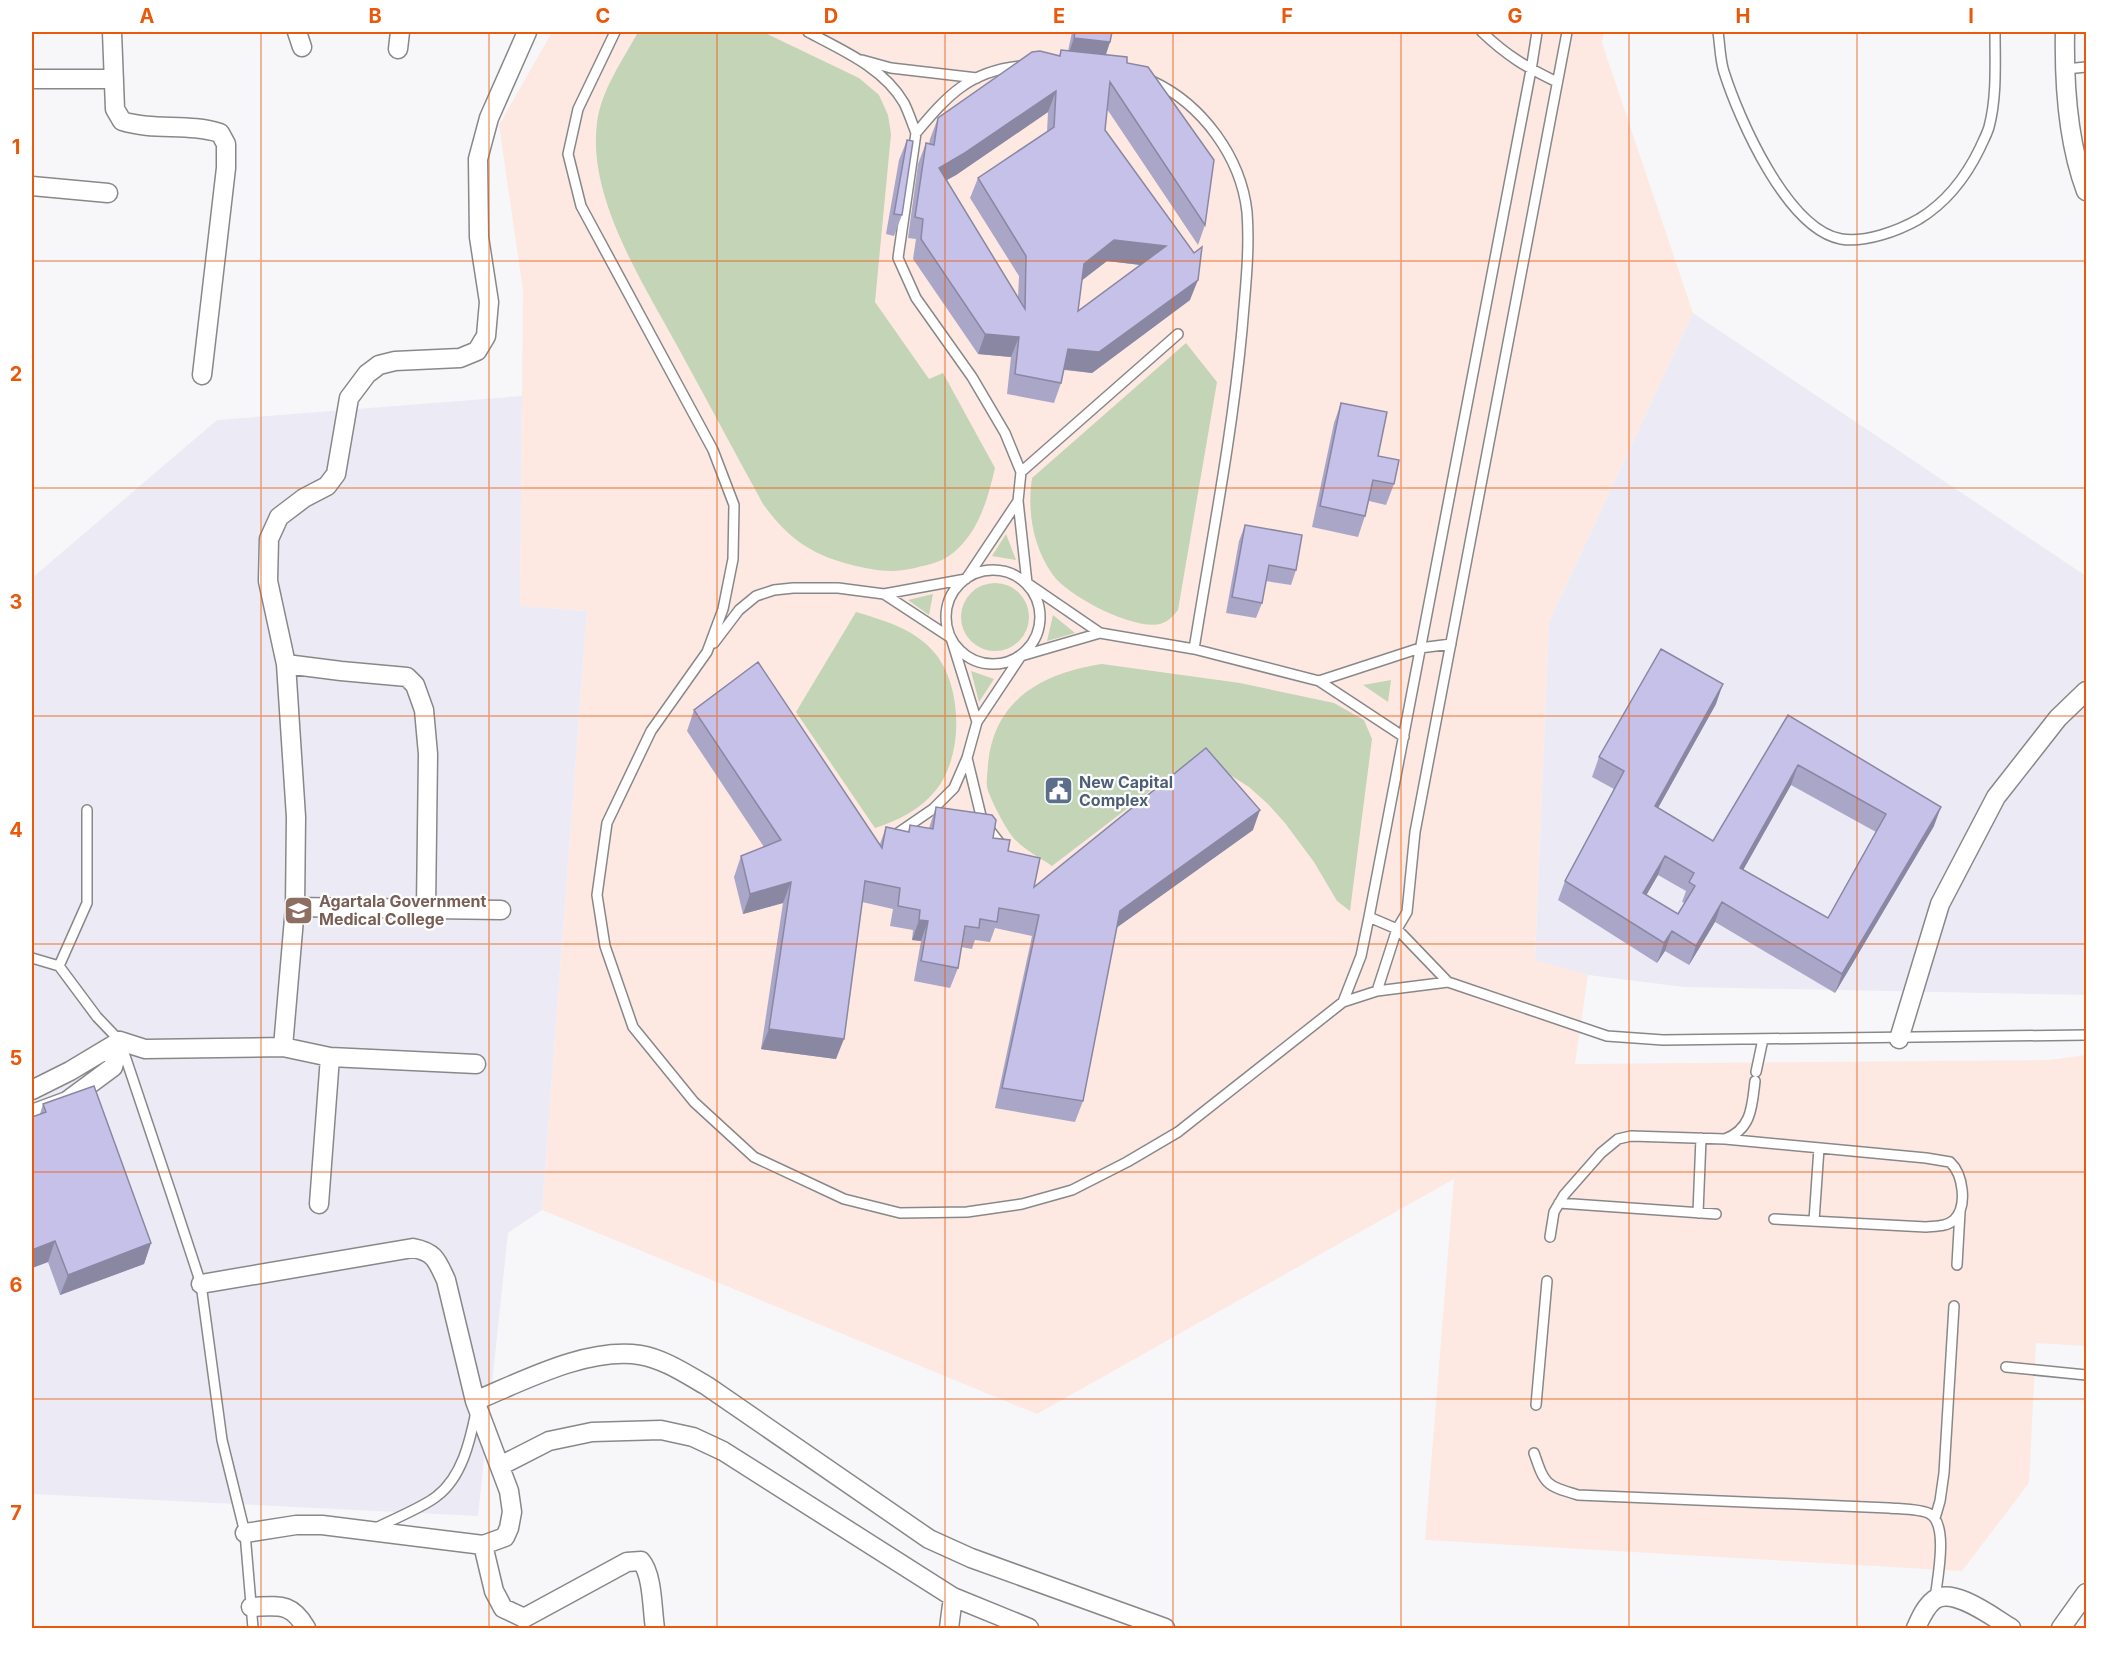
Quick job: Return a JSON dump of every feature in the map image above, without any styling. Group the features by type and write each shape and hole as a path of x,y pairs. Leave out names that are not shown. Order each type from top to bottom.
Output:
{"street":[{"path":"112,32 115,109 122,122 137,126 204,128 220,133 226,144 226,168 202,375"},
{"path":"283,1047 295,907 296,817 286,664 268,581 269,539 279,517 304,498 327,486 336,474 349,398 367,374 379,365 395,361 460,358 477,351 486,336 489,302 479,237 478,159 489,118 528,32"},
{"path":"2065,32 2070,117 2076,162 2086,191"},
{"path":"32,79 114,79"},
{"path":"32,186 108,193"},
{"path":"286,664 407,677 415,685 424,710 428,754 426,909"},
{"path":"1899,1039 1940,904 1991,806 2058,718 2086,691"},
{"path":"295,907 501,910"},
{"path":"32,1114 67,1101 113,1067 120,1041"},
{"path":"32,1090 70,1071 120,1041 145,1049 283,1047 330,1057 476,1064"},
{"path":"319,1204 330,1057"},
{"path":"201,1284 413,1248 427,1250 438,1263 446,1281 476,1404 509,1491 513,1512 505,1537 483,1545 371,1530 296,1525 245,1533"},
{"path":"476,1404 540,1374 576,1362 611,1354 640,1355 670,1365 707,1386 929,1539 971,1558 1165,1629"},
{"path":"500,1466 549,1441 592,1432 661,1430 693,1437 723,1451 952,1597 1029,1629"},
{"path":"483,1545 494,1591 503,1608 524,1617 627,1562 641,1562 646,1567 649,1581 655,1629"},
{"path":"2061,1629 2086,1593"},
{"path":"1916,1629 1923,1613 1935,1599 1950,1596 1962,1599 2011,1629"},
{"path":"949,1629 952,1597"},
{"path":"251,1607 280,1606 298,1613 306,1629"}],"lane":[{"path":"615,32 578,109 568,154 581,206 713,450 734,505 733,559 723,609 707,652"},
{"path":"808,32 856,58 876,73 892,88 903,103 916,133"},
{"path":"1482,32 1502,51 1531,70 1557,82"},
{"path":"1342,1002 1361,956 1369,917 1537,32"},
{"path":"1377,991 1397,929 1407,912 1415,832 1567,32"},
{"path":"1718,32 1723,70 1751,142 1799,212 1821,231 1841,239 1872,237 1901,230 1929,213 1954,191 1971,166 1989,128 1994,93 1995,32"},
{"path":"856,58 891,68 977,78"},
{"path":"898,833 933,809 954,788 967,758 977,722 1021,656 1033,644 1040,629 1041,613 1036,597 1027,583 1018,501 1021,472 1005,433 972,377 916,298 898,258 916,133 942,101 955,90 977,78 1016,66 1036,64"},
{"path":"2066,69 2086,67"},
{"path":"1139,76 1175,93 1211,128 1233,164 1246,212 1245,287 1236,393 1194,649"},
{"path":"1021,472 1178,334"},
{"path":"977,722 946,622 947,606 954,591 966,579 1018,501"},
{"path":"1404,737 1319,681 1194,649 1100,633 1013,574 997,570 981,571 966,579 884,594 826,588 774,590 756,596 739,610 707,652 651,731 607,823 597,895 604,946 633,1027 694,1102 754,1157 844,1199 900,1213 967,1212 1022,1204 1072,1190 1127,1162 1178,1132 1342,1002 1377,991 1448,982 1607,1036 1663,1040 2086,1035"},
{"path":"884,594 951,638 960,652 974,661 990,665 1006,663 1021,656 1100,633"},
{"path":"1319,681 1420,648 1451,644"},
{"path":"967,758 982,820 1005,852"},
{"path":"59,966 87,903 87,810"},
{"path":"1369,917 1397,929 1448,982"},
{"path":"32,958 59,966 98,1017 120,1041 201,1284 222,1440 245,1533 253,1629"},
{"path":"1725,1139 1735,1136 1745,1125 1753,1102 1755,1076 1763,1039"},
{"path":"1550,1238 1554,1212 1564,1195 1586,1169 1618,1139 1631,1136 1725,1139 1950,1162 1959,1174 1962,1194 1957,1265"},
{"path":"1698,1213 1701,1138"},
{"path":"1814,1221 1819,1148"},
{"path":"1559,1203 1716,1214"},
{"path":"1774,1219 1926,1227 1942,1226 1954,1220 1960,1210"},
{"path":"1536,1405 1547,1281"},
{"path":"1935,1518 1944,1473 1954,1306"},
{"path":"2006,1367 2086,1375"},
{"path":"371,1530 436,1497 449,1485 462,1462 470,1440 476,1404"},
{"path":"1534,1453 1543,1479 1557,1489 1578,1495 1889,1508 1929,1513 1938,1521 1940,1534 1935,1599"}],"shaded area":[{"name":"New Capital Complex","path":"552,32 1604,32 1602,43 1693,313 1549,622 1535,959 1588,975 1575,1064 2049,1060 2086,1055 2086,1346 2036,1343 2029,1483 1962,1571 1425,1540 1454,1179 1037,1414 542,1210 587,611 520,606 523,291 499,125"},
{"path":"1693,313 2086,576 2086,995 1684,987 1588,975 1535,960 1549,622"},
{"name":"Agartala Government Medical College","path":"522,396 520,606 587,611 542,1210 508,1233 478,1516 32,1494 32,578 217,420"}],"green space":[{"path":"638,32 763,32 859,78 879,95 888,115 891,134 875,302 929,379 943,373 995,468 981,515 962,545 944,559 907,570 892,571 841,562 814,551 792,536 763,504 636,270 610,211 601,182 596,152 599,111 613,76"},
{"path":"1186,343 1217,382 1178,610 1165,622 1148,625 1102,610 1073,593 1053,575 1041,553 1033,529 1030,504 1032,478"},
{"path":"1006,534 1016,560 992,556"},
{"path":"995,583 1008,586 1019,593 1026,604 1029,617 1026,630 1019,641 1008,648 995,651 982,648 971,641 964,630 961,617 964,604 971,593 982,586"},
{"path":"933,594 929,615 908,600"},
{"path":"856,612 887,622 925,643 943,665 955,701 955,740 952,759 945,776 936,790 923,803 892,822 875,828 796,712"},
{"path":"1053,615 1075,633 1047,641"},
{"path":"1102,664 1240,683 1334,703 1364,720 1372,739 1350,911 1337,901 1314,862 1268,804 1249,787 1219,768 1179,769 1052,866 1016,841 1002,819 987,787 992,741 1000,722 1011,706 1042,682 1080,668"},
{"path":"971,671 994,679 979,702"},
{"path":"1391,680 1388,702 1363,685"}],"building":[{"path":"1075,32 1112,32 1110,42 1074,38"},
{"path":"1061,50 1127,57 1127,63 1148,67 1214,160 1205,225 1110,82 1105,130 1194,253 1202,247 1198,280 1099,352 1068,349 1061,383 1015,374 1019,337 985,334 921,239 923,219 915,217 926,143 934,145 938,118 1032,52 1040,51 1060,56","holes":["1056,91 1054,127 978,178 1026,256 1025,309 939,168","1114,240 1166,246 1078,311 1084,264"]},
{"path":"907,140 913,141 902,215 894,214"},
{"path":"1341,403 1387,412 1378,456 1399,460 1394,484 1373,480 1365,516 1320,506"},
{"path":"1245,525 1302,535 1296,570 1269,565 1262,603 1232,597"},
{"path":"1661,649 1723,684 1655,806 1713,841 1788,715 1941,807 1842,974 1722,902 1696,946 1672,931 1664,943 1565,881 1624,771 1599,757","holes":["1798,765 1886,814 1828,918 1740,868","1665,856 1694,873 1689,882 1695,886 1678,914 1643,893"]},
{"path":"758,662 882,848 886,827 909,832 910,825 933,829 936,807 992,815 996,820 993,838 1010,840 1008,851 1040,858 1034,887 1206,748 1260,810 1120,911 1083,1101 1002,1088 1039,915 999,908 997,922 980,919 979,928 965,926 958,968 921,961 928,921 919,920 920,910 898,906 900,888 865,881 844,1039 769,1029 791,882 750,894 741,856 781,840 694,710"},
{"path":"94,1086 151,1243 68,1275 55,1241 32,1250 32,1117 46,1112 43,1104"}],"place":[{"name":"New Capital Complex","path":"1058,791"},
{"name":"Agartala Government Medical College","path":"298,910"}]}
